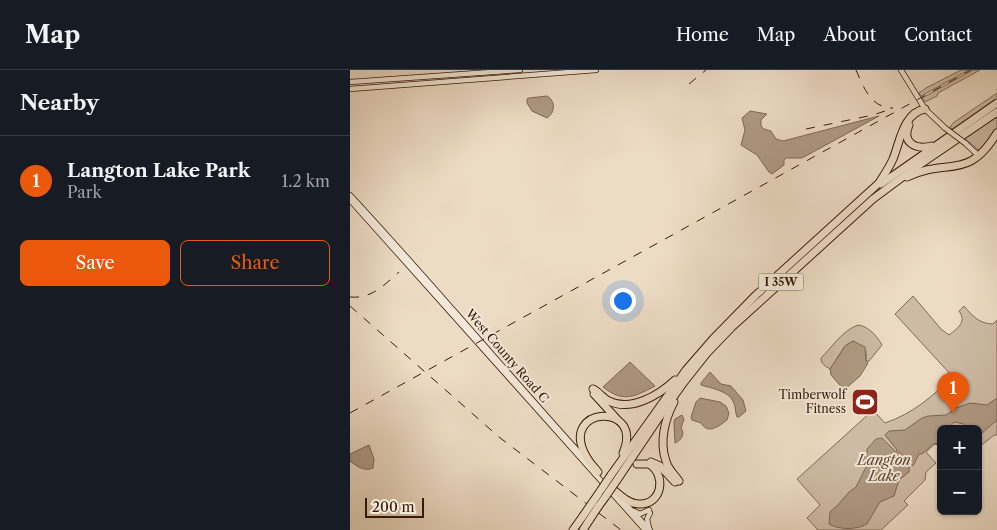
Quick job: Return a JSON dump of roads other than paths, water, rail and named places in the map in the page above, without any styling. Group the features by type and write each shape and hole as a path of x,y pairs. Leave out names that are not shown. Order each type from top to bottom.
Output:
{"highway":[{"name":"I 35W","path":"582,530 592,503 601,490 616,478 617,466 690,370 870,196 937,144 997,102"},
{"path":"925,109 911,123 907,137 911,143 918,147 937,144"},
{"path":"870,196 890,166 907,122 921,110 925,109"},
{"name":"I 35W","path":"870,196 997,112"},
{"path":"870,196 912,174 930,169 963,166 978,156 990,144 997,133"},
{"path":"617,466 626,446 624,429 594,393 593,389 611,402 634,404 650,398 690,370"},
{"path":"616,478 636,464 646,461 655,463 678,482 666,461 664,447 665,428 674,402 690,370"},
{"name":"I 35W","path":"573,530 598,508 616,478 690,370"},
{"path":"598,472 584,452 581,436 583,430 591,419 601,415 610,416 620,422"},
{"path":"614,492 630,502 639,504 648,502 655,497 660,485 659,473 649,464 636,464"}],"main road":[{"path":"350,82 520,70"},
{"path":"350,89 596,70"},
{"path":"901,70 925,109 978,156"},
{"name":"West County Road C","path":"350,195 476,334 504,372 598,472 648,530"},
{"name":"West County Road C","path":"350,200 648,530"},
{"path":"632,510 640,514 650,511 647,519 648,530"}],"water":[{"path":"547,96 552,101 553,110 547,118 532,111 527,103 527,99"},
{"path":"750,111 767,114 761,120 761,126 771,131 776,139 783,141 879,116 802,158 786,158 784,165 772,174 757,155 741,145 745,130 742,118"},
{"path":"853,341 865,347 866,361 868,363 860,376 844,390 831,375 830,369 845,346"},
{"path":"630,362 655,386 629,397 617,395 603,387"},
{"path":"710,372 721,384 731,386 743,400 746,411 739,417 737,417 735,405 731,398 719,390 701,385"},
{"path":"700,398 720,402 726,406 729,413 727,420 717,427 710,429 692,420 691,417 696,402"},
{"name":"Langton Lake","path":"997,398 997,420 982,433 982,425 964,425 954,422 951,425 937,425 937,444 933,444 922,454 919,454 913,466 899,452 897,454 909,467 909,472 899,480 894,496 880,502 867,524 848,528 829,524 830,512 856,487 866,467 863,463 867,449 876,439 882,438 896,452 897,450 885,435 889,431 905,430 922,418 946,415 956,408 970,403 987,405"},
{"path":"682,415 684,419 681,428 683,435 675,443 674,422 675,419"},
{"path":"369,445 374,459 373,468 364,469 350,461 350,454"}],"railway":[{"path":"689,84 706,70"},
{"path":"856,70 869,96 879,105 893,108"},
{"path":"350,413 971,70"},
{"path":"806,129 873,115 891,109"},
{"path":"350,297 365,296 377,290 399,272"},
{"path":"350,306 499,437 621,530"}],"place":[{"name":"Timberwolf Fitness","path":"865,402"},
{"name":"Langton Lake Park","path":"953,413"}]}
